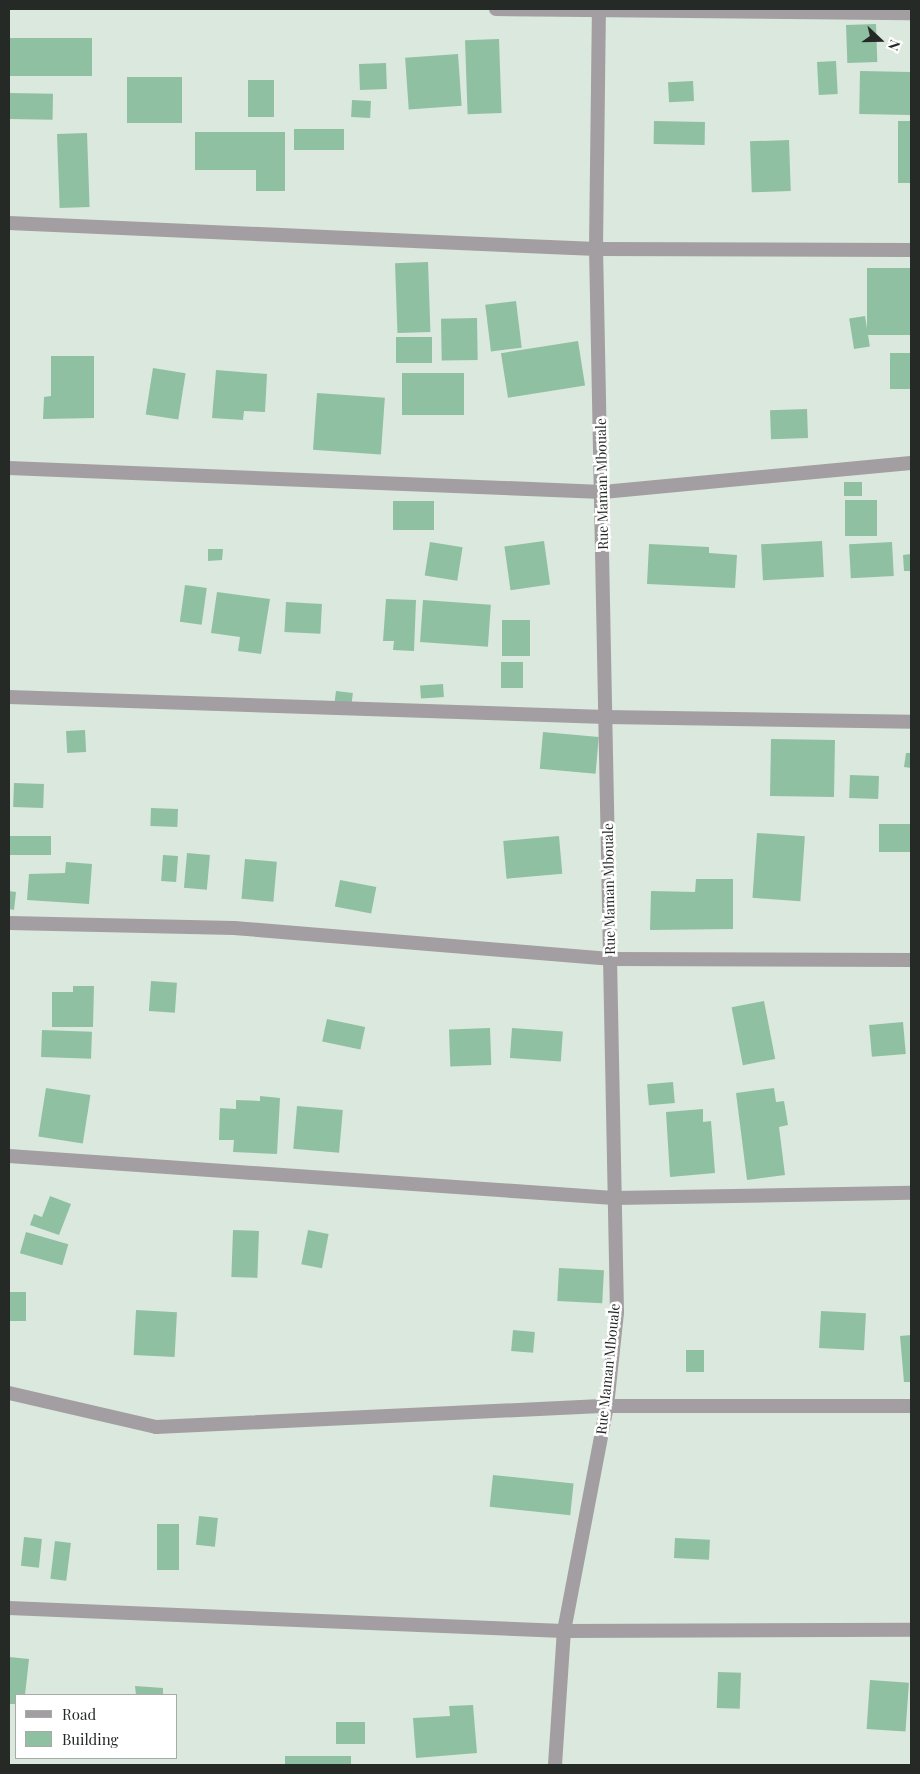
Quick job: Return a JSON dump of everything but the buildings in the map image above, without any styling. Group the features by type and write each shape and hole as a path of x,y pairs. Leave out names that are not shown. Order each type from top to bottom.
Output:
{"street":[{"path":"496,9 911,13"},
{"name":"Rue Maman Mbouale","path":"555,1765 564,1631 607,1406 616,1312 603,492 596,249 599,10"},
{"path":"9,223 596,249 911,250"},
{"path":"9,468 603,492 911,463"},
{"path":"9,697 606,717 911,722"},
{"path":"9,923 234,928 610,959 911,960"},
{"path":"9,1156 614,1198 911,1193"},
{"path":"9,1393 156,1427 607,1406 911,1406"},
{"path":"9,1608 564,1631 911,1630"}]}
